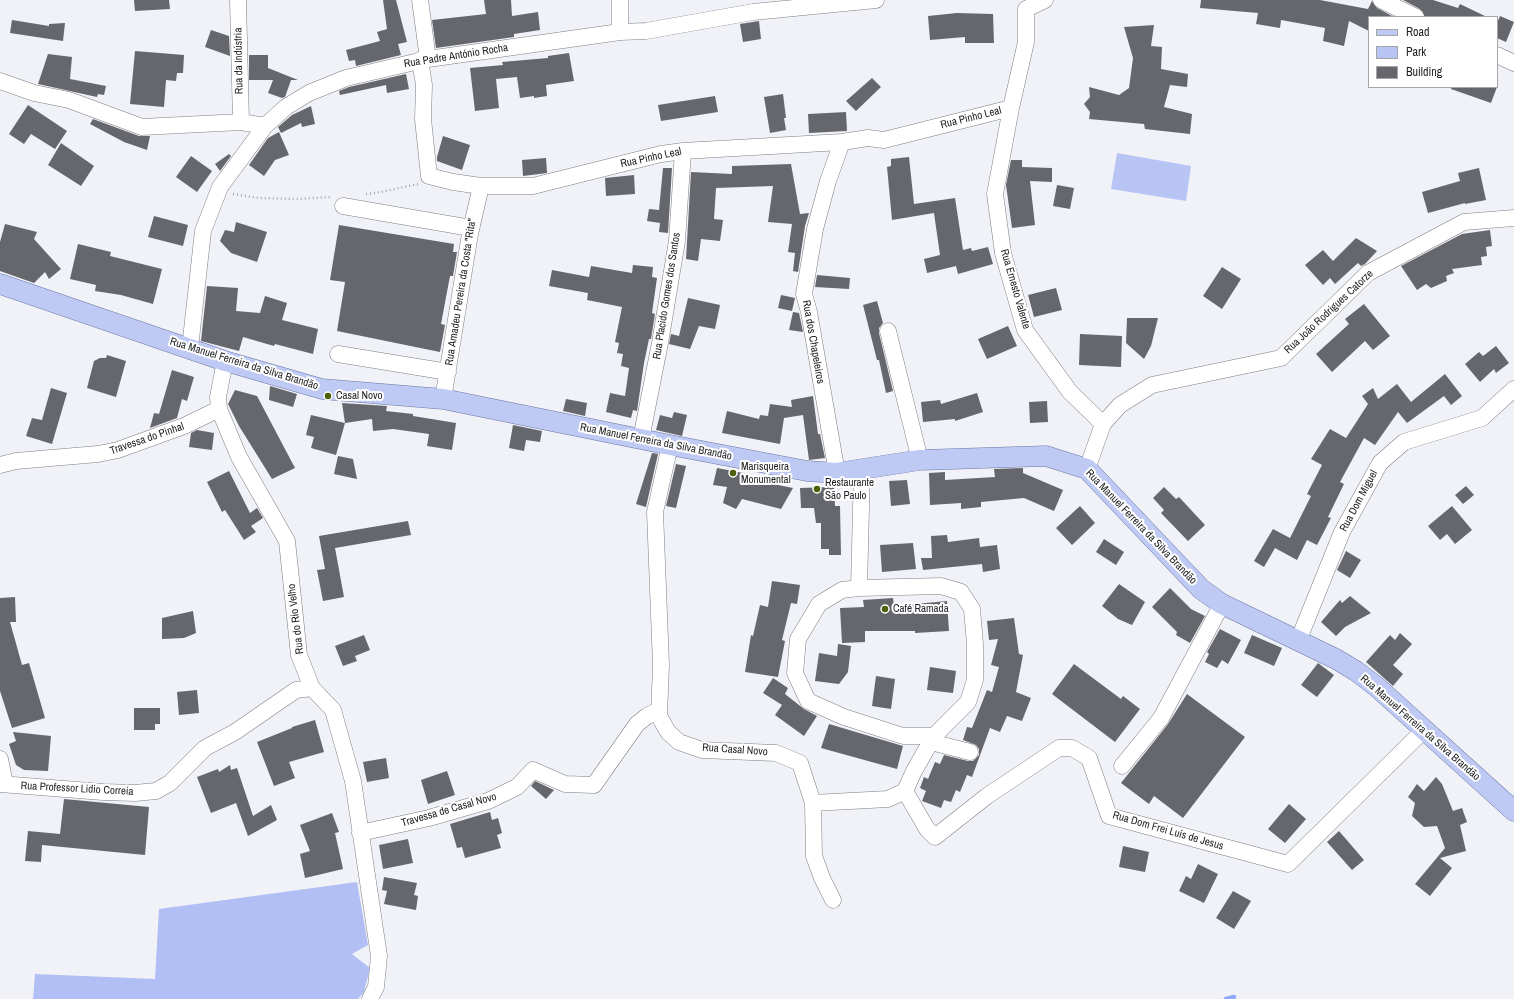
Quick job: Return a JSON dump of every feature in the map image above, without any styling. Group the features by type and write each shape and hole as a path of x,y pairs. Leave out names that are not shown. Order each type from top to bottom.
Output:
{"main road":[{"name":"Rua Manuel Ferreira da Silva Brandão","path":"0,284 225,361 322,389 443,399 807,471 837,473 920,460 1046,456 1087,469 1201,589 1222,604 1356,671 1514,811"}],"street":[{"name":"Rua da Indústria","path":"238,0 241,122"},
{"path":"420,0 424,60 423,119 429,176"},
{"path":"620,0 620,32"},
{"name":"Rua Padre António Rocha","path":"190,348 203,230 220,187 265,126 286,107 309,93 346,78 424,60 620,32 646,31 687,25 753,12 876,0"},
{"path":"1021,5 1045,0"},
{"path":"1380,0 1414,16"},
{"name":"Rua Ernesto Valente","path":"1021,5 1026,42 1011,108 996,194 1002,253 1025,330 1070,392 1103,424"},
{"path":"1498,55 1514,63"},
{"path":"0,81 34,93 69,100 142,127 241,122 265,126"},
{"name":"Rua Pinho Leal","path":"429,176 452,182 481,186 533,186 660,154 684,151 842,142 868,138 884,140 1011,108"},
{"name":"Rua dos Chapeleiros","path":"837,473 809,312 804,294 815,229 831,173 842,142"},
{"name":"Rua Placido Gomes dos Santos","path":"641,439 660,343 677,241 684,151"},
{"name":"Rua Amadeu Pereira da Costa \"Rita\"","path":"443,399 471,228 481,186"},
{"path":"338,201 471,228"},
{"name":"Rua João Rodrigues Catorze","path":"1087,469 1103,424 1120,405 1152,385 1281,358 1368,273 1464,222 1514,218"},
{"path":"888,331 920,460"},
{"path":"338,354 448,372"},
{"name":"Rua do Rio Velho","path":"225,361 218,397 220,409 239,457 287,541 299,655 312,688 333,710 354,781 360,833 379,956 376,988 370,999"},
{"name":"Rua Dom Miguel","path":"1298,641 1342,532 1380,463 1404,442 1482,418 1514,389"},
{"name":"Travessa do Pinhal","path":"0,465 16,461 98,454 118,450 184,426 220,409"},
{"name":"Rua Casal Novo","path":"670,445 655,512 661,665 659,716 668,732 679,742 702,750 776,753 800,763 813,804 814,856 822,878 833,900"},
{"path":"859,588 862,469"},
{"path":"813,804 888,799 905,792 914,771 932,739 968,702 976,680 972,609 961,592 941,586 859,588 842,590 819,604 798,639 795,673 808,701 844,717 903,736 932,739 970,752"},
{"path":"1122,766 1161,718 1222,604"},
{"name":"Rua Professor Lidio Correia","path":"3,784 103,792 135,793 156,791 170,782 205,748 235,732 296,690 312,688"},
{"name":"Travessa de Casal Novo","path":"360,833 428,818 488,801 516,787 533,770 565,784 594,785 637,724 647,716 659,710"},
{"name":"Rua Dom Frei Luís de Jesus","path":"905,792 927,829 935,837 987,796 1059,748 1072,748 1088,758 1109,816 1288,864 1424,730"},
{"path":"0,759 3,784"}],"path":[{"path":"359,194 382,192 416,185 429,176"},
{"path":"220,187 231,193 259,198 338,201"}],"green space":[{"path":"1117,153 1191,166 1186,201 1111,189"}],"shaded area":[{"path":"357,882 368,945 352,954 370,968 364,992 358,999 33,999 35,974 155,979 159,909"}],"building":[{"path":"134,0 169,0 170,9 135,11"},
{"path":"383,0 396,0 407,42 398,44 401,55 356,66 355,60 349,61 346,50 380,41 377,32 387,29"},
{"path":"484,0 511,0 512,16 538,12 540,30 514,34 514,37 436,48 432,20 486,14"},
{"path":"1201,0 1320,0 1368,9 1372,1 1377,8 1392,16 1368,16 1368,30 1349,21 1344,46 1323,41 1325,28 1281,20 1280,28 1256,24 1258,13 1200,8"},
{"path":"1403,0 1433,0 1458,8 1460,4 1485,16 1424,16 1420,9"},
{"path":"957,13 993,14 994,43 965,43 965,37 930,40 928,16"},
{"path":"1500,16 1514,22 1506,42 1498,38 1498,21"},
{"path":"12,20 49,26 49,24 65,23 63,41 10,33"},
{"path":"759,21 761,39 743,42 740,24"},
{"path":"1154,25 1151,46 1162,47 1161,69 1188,74 1187,87 1170,85 1164,107 1192,114 1190,134 1145,129 1144,124 1089,119 1090,112 1084,104 1090,97 1089,87 1119,95 1129,88 1133,58 1124,27"},
{"path":"211,30 229,36 230,56 205,47"},
{"path":"135,51 184,55 183,73 177,73 176,81 166,80 164,107 130,104"},
{"path":"569,53 574,81 546,85 547,96 520,98 517,77 496,79 499,108 475,111 470,68 503,65 502,62 548,58 548,56"},
{"path":"48,54 72,57 70,79 106,86 104,95 98,94 97,97 38,84"},
{"path":"249,55 268,55 268,68 298,80 291,80 285,97 282,98 268,93 273,80 249,80"},
{"path":"406,74 409,89 387,93 386,85 340,95 339,91 349,87"},
{"path":"872,78 881,87 856,111 846,101"},
{"path":"1451,88 1497,88 1491,103"},
{"path":"783,94 786,130 770,133 764,97"},
{"path":"715,96 718,112 661,121 658,105"},
{"path":"28,105 67,131 55,149 31,134 24,144 9,134"},
{"path":"311,106 315,124 302,127 301,123 281,133 278,127 292,115"},
{"path":"846,112 847,131 809,133 808,114"},
{"path":"93,119 139,136 150,136 147,150 124,142 90,124"},
{"path":"279,132 289,155 275,160 264,176 249,165 268,138"},
{"path":"443,136 470,145 462,170 437,161"},
{"path":"61,143 94,166 81,186 48,165"},
{"path":"229,154 231,156 220,171 215,164"},
{"path":"191,156 212,171 197,192 176,177"},
{"path":"909,157 914,204 955,198 963,250 971,248 972,251 988,247 993,264 958,274 956,266 927,273 924,259 940,255 934,213 892,220 887,167 891,166 891,159"},
{"path":"546,158 547,173 523,176 522,160"},
{"path":"1011,160 1022,160 1022,167 1052,168 1052,182 1030,181 1035,225 1012,228 1006,185"},
{"path":"791,164 800,214 809,213 805,226 798,272 793,271 795,253 788,252 792,224 768,222 773,186 716,188 714,219 723,220 720,241 701,239 698,261 686,259 691,172 732,174 732,166"},
{"path":"663,168 672,168 668,233 659,232 660,223 647,221 649,209 659,210"},
{"path":"1479,168 1486,200 1465,203 1428,213 1422,192 1460,181 1458,173"},
{"path":"634,175 635,194 606,196 605,178"},
{"path":"1057,185 1074,188 1070,209 1053,206"},
{"path":"154,216 188,225 183,246 148,237"},
{"path":"236,222 267,232 257,262 231,253 220,241 225,230 234,232"},
{"path":"5,224 37,232 34,239 61,269 49,279 45,272 34,283 0,271 0,242"},
{"path":"339,225 454,244 453,252 457,252 453,276 450,276 441,324 445,325 440,352 337,331 345,282 330,280"},
{"path":"1490,230 1492,246 1486,247 1487,256 1481,257 1482,265 1452,269 1454,273 1446,276 1447,281 1431,288 1426,284 1417,290 1401,266 1462,234"},
{"path":"1356,238 1377,251 1365,264 1361,266 1358,263 1335,284 1330,278 1323,285 1305,265 1323,250 1333,261"},
{"path":"78,244 111,252 110,256 162,269 153,304 121,295 95,291 96,285 70,279"},
{"path":"633,265 653,267 652,277 657,278 652,313 655,314 651,339 649,339 644,363 637,411 633,410 631,418 606,412 610,393 625,396 629,368 621,366 623,354 617,353 619,343 615,342 622,307 587,300 588,293 549,286 552,270 589,277 591,266 632,273"},
{"path":"1222,267 1241,279 1222,309 1203,296"},
{"path":"817,275 850,278 849,289 815,287"},
{"path":"207,286 238,288 236,311 260,313 265,296 287,303 282,320 318,329 313,354 275,344 274,346 243,337 239,351 201,341"},
{"path":"1056,288 1062,310 1034,317 1028,295"},
{"path":"781,295 795,298 792,311 778,308"},
{"path":"688,298 720,305 715,329 699,326 690,349 669,344 671,334 679,336"},
{"path":"877,301 883,323 879,328 879,333 893,391 886,393 879,360 877,360 863,305"},
{"path":"1364,304 1390,336 1373,350 1365,341 1332,372 1316,354 1349,324 1345,319"},
{"path":"793,312 799,313 803,332 789,330"},
{"path":"1127,318 1158,318 1151,346 1144,359 1126,343"},
{"path":"1008,326 1017,346 987,359 978,339"},
{"path":"1080,334 1122,336 1121,367 1079,365"},
{"path":"1496,346 1509,363 1496,373 1494,369 1480,382 1465,364 1479,352 1483,356"},
{"path":"107,355 126,361 116,397 87,388 94,361 100,358 106,358"},
{"path":"172,370 194,377 187,401 182,399 177,418 150,428 154,413 159,414"},
{"path":"1445,374 1462,396 1451,405 1444,396 1407,423 1398,412 1375,445 1364,438 1340,482 1344,484 1328,517 1331,518 1317,545 1307,540 1297,560 1275,548 1264,567 1254,561 1273,529 1290,538 1311,496 1307,494 1322,465 1311,459 1330,429 1346,438 1368,404 1362,396 1373,388 1378,399 1397,384 1411,402"},
{"path":"270,386 297,394 293,407 269,400"},
{"path":"51,388 67,393 52,444 26,436 32,418 42,420"},
{"path":"235,390 257,396 295,468 272,479 239,426 228,404"},
{"path":"977,393 983,412 955,421 955,419 923,422 921,402 940,400 941,404"},
{"path":"813,396 818,434 820,434 825,458 809,460 803,415 784,418 780,444 722,433 727,411 759,419 760,415 768,416 770,404 792,407 791,400"},
{"path":"566,399 587,403 585,416 563,411"},
{"path":"1047,401 1048,422 1030,423 1029,402"},
{"path":"342,403 387,406 386,411 413,414 413,416 456,423 452,450 427,446 429,434 393,429 373,431 372,419 345,423"},
{"path":"674,412 687,415 682,436 656,430 660,415 672,418"},
{"path":"311,415 345,423 336,455 311,448 314,437 306,435"},
{"path":"513,425 542,431 540,442 526,440 524,451 509,448"},
{"path":"197,430 214,433 212,450 189,447 191,433"},
{"path":"652,453 658,454 646,507 636,504"},
{"path":"338,456 353,459 357,479 334,474"},
{"path":"676,464 686,466 676,508 666,506"},
{"path":"717,468 748,474 748,479 793,488 781,509 742,499 736,509 723,503 727,487 713,485"},
{"path":"1023,468 1023,473 1063,490 1054,511 1024,498 981,502 981,507 961,509 961,503 930,505 929,473 945,472 945,480 995,477 994,469"},
{"path":"229,471 250,513 257,508 263,518 251,526 256,532 244,540 225,510 222,512 207,482"},
{"path":"907,480 910,504 891,506 889,481"},
{"path":"1466,486 1474,495 1463,504 1455,495"},
{"path":"834,487 835,506 840,506 841,555 829,555 829,549 821,549 821,523 816,523 814,508 801,508 800,488"},
{"path":"1164,487 1176,499 1179,497 1205,525 1188,541 1161,513 1164,510 1153,498"},
{"path":"1080,506 1095,523 1072,545 1056,528"},
{"path":"1452,506 1472,530 1455,544 1447,534 1440,540 1428,526"},
{"path":"408,521 411,535 335,548 344,597 323,601 317,570 325,569 319,536"},
{"path":"947,535 948,542 979,538 980,547 997,545 1000,569 983,572 982,564 923,570 921,558 932,558 931,536"},
{"path":"1104,539 1124,552 1116,565 1096,552"},
{"path":"913,543 916,569 882,572 880,545"},
{"path":"1346,551 1361,560 1350,578 1337,570"},
{"path":"772,581 800,585 797,604 791,603 782,640 785,641 778,677 745,672 751,635 753,636 760,605 768,607"},
{"path":"1119,584 1145,602 1132,625 1118,619 1102,606"},
{"path":"1170,588 1191,609 1205,616 1190,643 1176,635 1177,632 1152,607"},
{"path":"1350,596 1371,613 1345,627 1336,636 1321,622 1340,600 1342,603"},
{"path":"15,597 16,622 10,622 22,665 29,663 45,718 12,728 0,691 0,598"},
{"path":"893,598 894,606 947,601 949,631 915,633 915,631 865,631 865,642 842,643 840,608 864,607 863,600"},
{"path":"193,611 196,633 184,638 162,639 162,618"},
{"path":"1014,618 1019,654 1023,655 1016,692 1031,698 1022,721 1007,716 1000,732 990,728 972,777 967,775 960,792 956,790 951,802 944,800 941,808 922,801 926,791 920,788 924,777 928,779 935,762 940,764 944,755 973,761 979,755 979,749 976,745 963,740 967,727 972,728 987,690 992,692 999,667 991,665 998,639 989,640 987,621"},
{"path":"1220,629 1241,640 1228,664 1222,660 1217,668 1205,662 1209,654 1207,652"},
{"path":"1400,633 1412,644 1393,665 1403,674 1393,686 1366,662 1390,635 1395,640"},
{"path":"364,635 370,650 355,656 357,661 343,666 335,646"},
{"path":"1252,635 1282,648 1274,666 1244,653"},
{"path":"838,644 851,646 848,672 839,684 815,681 819,653 837,656"},
{"path":"1318,663 1334,675 1317,697 1301,685"},
{"path":"1074,664 1121,699 1123,696 1140,709 1115,742 1052,694"},
{"path":"930,667 956,671 953,693 927,690"},
{"path":"876,676 895,679 891,709 872,706"},
{"path":"773,678 788,688 785,694 804,709 817,716 804,736 775,715 782,705 763,693"},
{"path":"197,690 199,713 179,715 177,692"},
{"path":"1187,694 1245,737 1183,818 1154,796 1149,804 1121,783 1168,724"},
{"path":"134,708 160,708 160,724 155,724 155,730 134,730"},
{"path":"315,720 324,752 289,762 295,778 274,786 257,742 292,727"},
{"path":"829,724 903,746 897,769 821,748"},
{"path":"13,732 51,736 48,771 24,770 16,765 9,744 16,741"},
{"path":"386,758 389,778 367,782 363,762"},
{"path":"230,765 231,770 237,768 253,816 271,805 277,820 248,836 236,803 211,813 197,777 218,769 219,772"},
{"path":"447,771 455,795 428,804 421,780"},
{"path":"1436,777 1442,784 1453,811 1462,808 1467,822 1460,825 1466,851 1440,858 1452,868 1430,896 1415,884 1445,848 1437,826 1424,827 1412,816 1415,803 1408,797 1417,784 1424,791"},
{"path":"535,781 554,790 546,799 531,786"},
{"path":"64,799 149,807 145,855 42,845 41,862 25,861 28,831 60,834"},
{"path":"1289,804 1306,819 1285,843 1268,829"},
{"path":"490,812 492,820 498,818 502,833 497,835 501,848 465,858 462,847 457,848 450,824"},
{"path":"332,813 339,832 335,833 343,869 305,878 300,854 310,851 300,825"},
{"path":"1339,831 1364,860 1352,870 1327,842"},
{"path":"408,839 413,863 383,869 379,845"},
{"path":"1123,846 1149,852 1145,872 1119,867"},
{"path":"1198,864 1218,874 1204,903 1179,891 1186,876 1191,879"},
{"path":"384,877 417,883 414,895 418,896 416,910 384,904 387,891 382,890"},
{"path":"1233,891 1251,901 1234,929 1216,918"}],"waterway":[{"path":"1226,999 1234,997"}],"place":[{"name":"Casal Novo","path":"328,396"},
{"name":"Marisqueira Monumental","path":"733,473"},
{"name":"Restaurante São Paulo","path":"817,489"},
{"name":"Café Ramada","path":"885,609"}]}
